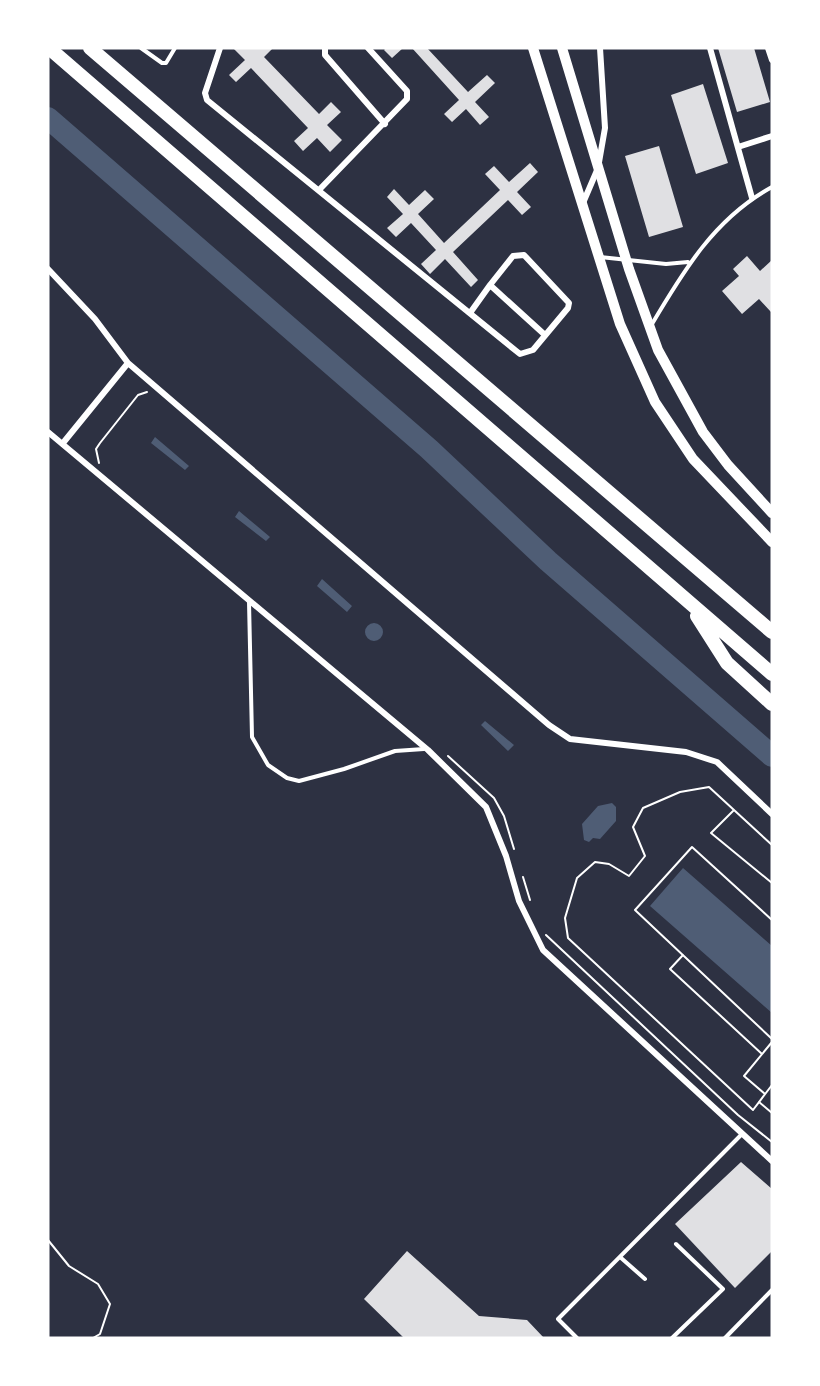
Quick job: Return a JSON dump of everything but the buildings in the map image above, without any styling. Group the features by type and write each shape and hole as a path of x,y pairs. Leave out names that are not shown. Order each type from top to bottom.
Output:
{"highway":[{"path":"49,48 772,674"},
{"path":"90,48 772,632"},
{"path":"689,604 727,663 772,705"}],"main road":[{"path":"533,48 620,324 655,402 693,459 772,542"},
{"path":"562,48 649,329 671,378 703,432 728,465 772,513"}],"street":[{"path":"220,48 205,93 207,100 520,354 533,350 568,308 569,303 524,255 513,256 470,313"},
{"path":"325,48 326,55 385,124"},
{"path":"319,190 405,102 407,91 368,48"},
{"path":"582,205 598,168 605,128 600,48"},
{"path":"710,48 752,198"},
{"path":"768,48 772,60"},
{"path":"738,147 772,136"},
{"path":"48,269 95,319 128,363 549,725 570,739 686,752 717,762 772,814"},
{"path":"490,285 545,335"},
{"path":"63,443 128,363"},
{"path":"48,432 426,748 486,807 506,856 519,901 543,950 741,1135 772,1161"}],"lane":[{"path":"141,48 162,63 166,63 175,48"},
{"path":"649,329 689,262 729,217 752,198 772,187"},
{"path":"598,257 626,258 666,264 689,262"},
{"path":"249,602 252,737 268,765 287,778 299,780 344,770 395,751 426,748"},
{"path":"577,1338 558,1319 741,1135"},
{"path":"672,1338 723,1289 675,1244"},
{"path":"620,1257 645,1280"},
{"path":"724,1338 772,1290"}],"path":[{"path":"100,464 96,458 100,442 138,395 146,391 152,394"},
{"path":"440,748 494,798 504,816 514,849"},
{"path":"772,845 710,787 680,792 643,808 633,827 645,856 628,876 609,864 595,862 577,878 565,918 568,938 753,1110 772,1084"},
{"path":"734,810 711,833 772,883"},
{"path":"765,1094 744,1076 772,1040 635,910 692,847 772,920"},
{"path":"521,871 531,904"},
{"path":"543,932 738,1115 772,1142"},
{"path":"683,955 670,969 762,1054"},
{"path":"759,1101 772,1113"},
{"path":"48,1240 69,1266 98,1284 110,1304 100,1334 93,1338"}],"water":[{"path":"155,437 189,466 185,470 151,443"},
{"path":"239,511 270,537 266,541 235,517"},
{"path":"322,579 352,606 347,612 317,586"},
{"path":"374,623 380,626 383,632 380,638 374,641 368,638 365,632 368,626"},
{"path":"485,721 514,745 508,751 481,725"},
{"path":"612,803 616,807 616,821 600,839 593,838 589,842 584,840 582,824 598,806"},
{"path":"683,868 772,946 772,1013 650,906"}],"waterway":[{"path":"48,118 429,449 548,561 772,756"}]}
